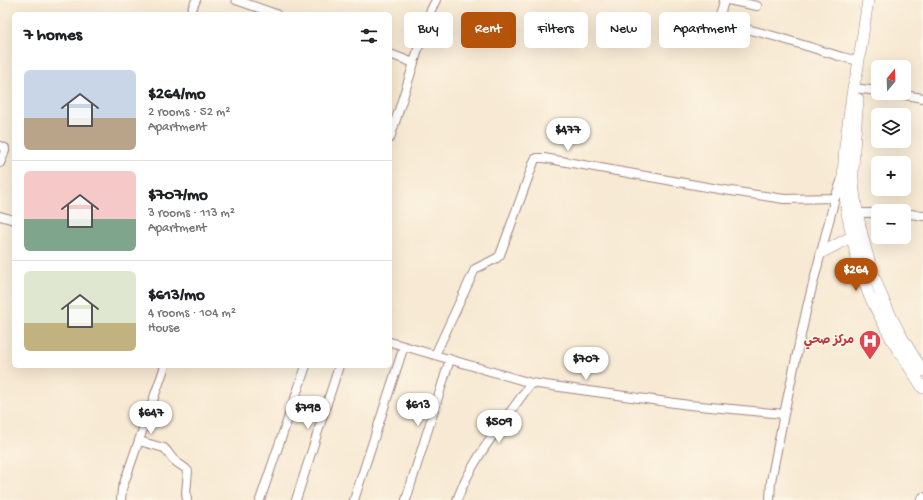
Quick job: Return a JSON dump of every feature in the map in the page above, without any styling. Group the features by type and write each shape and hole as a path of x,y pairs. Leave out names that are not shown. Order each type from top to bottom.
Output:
{"street":[{"path":"191,12 196,0"},
{"path":"236,0 270,12"},
{"path":"392,132 414,63 426,18 436,0"},
{"path":"757,6 728,0 724,1 718,19 721,22 859,61"},
{"path":"868,0 857,73 851,237 859,268 869,295 883,312 923,371"},
{"path":"392,55 414,63"},
{"path":"856,89 871,90"},
{"path":"770,500 771,481 784,414 820,253 835,198 843,177 845,146 856,89"},
{"path":"911,96 923,98"},
{"path":"0,146 5,149 0,163"},
{"path":"434,355 475,269 500,255 535,159 537,158 784,199 835,198"},
{"path":"843,177 852,213 879,292 883,312 893,342 923,388"},
{"path":"852,213 871,213"},
{"path":"911,215 923,216"},
{"path":"0,216 12,219"},
{"path":"820,253 851,237"},
{"path":"392,343 531,383 689,405 784,414"},
{"path":"354,500 404,346"},
{"path":"406,500 450,359"},
{"path":"121,500 122,489 164,368"},
{"path":"260,500 305,368"},
{"path":"296,500 338,368"},
{"path":"457,500 468,474 483,450 531,383"},
{"path":"138,441 168,450 174,460 186,468 188,472 186,493 187,500"}],"place":[{"name":"مركز صحي","path":"870,360"}]}
